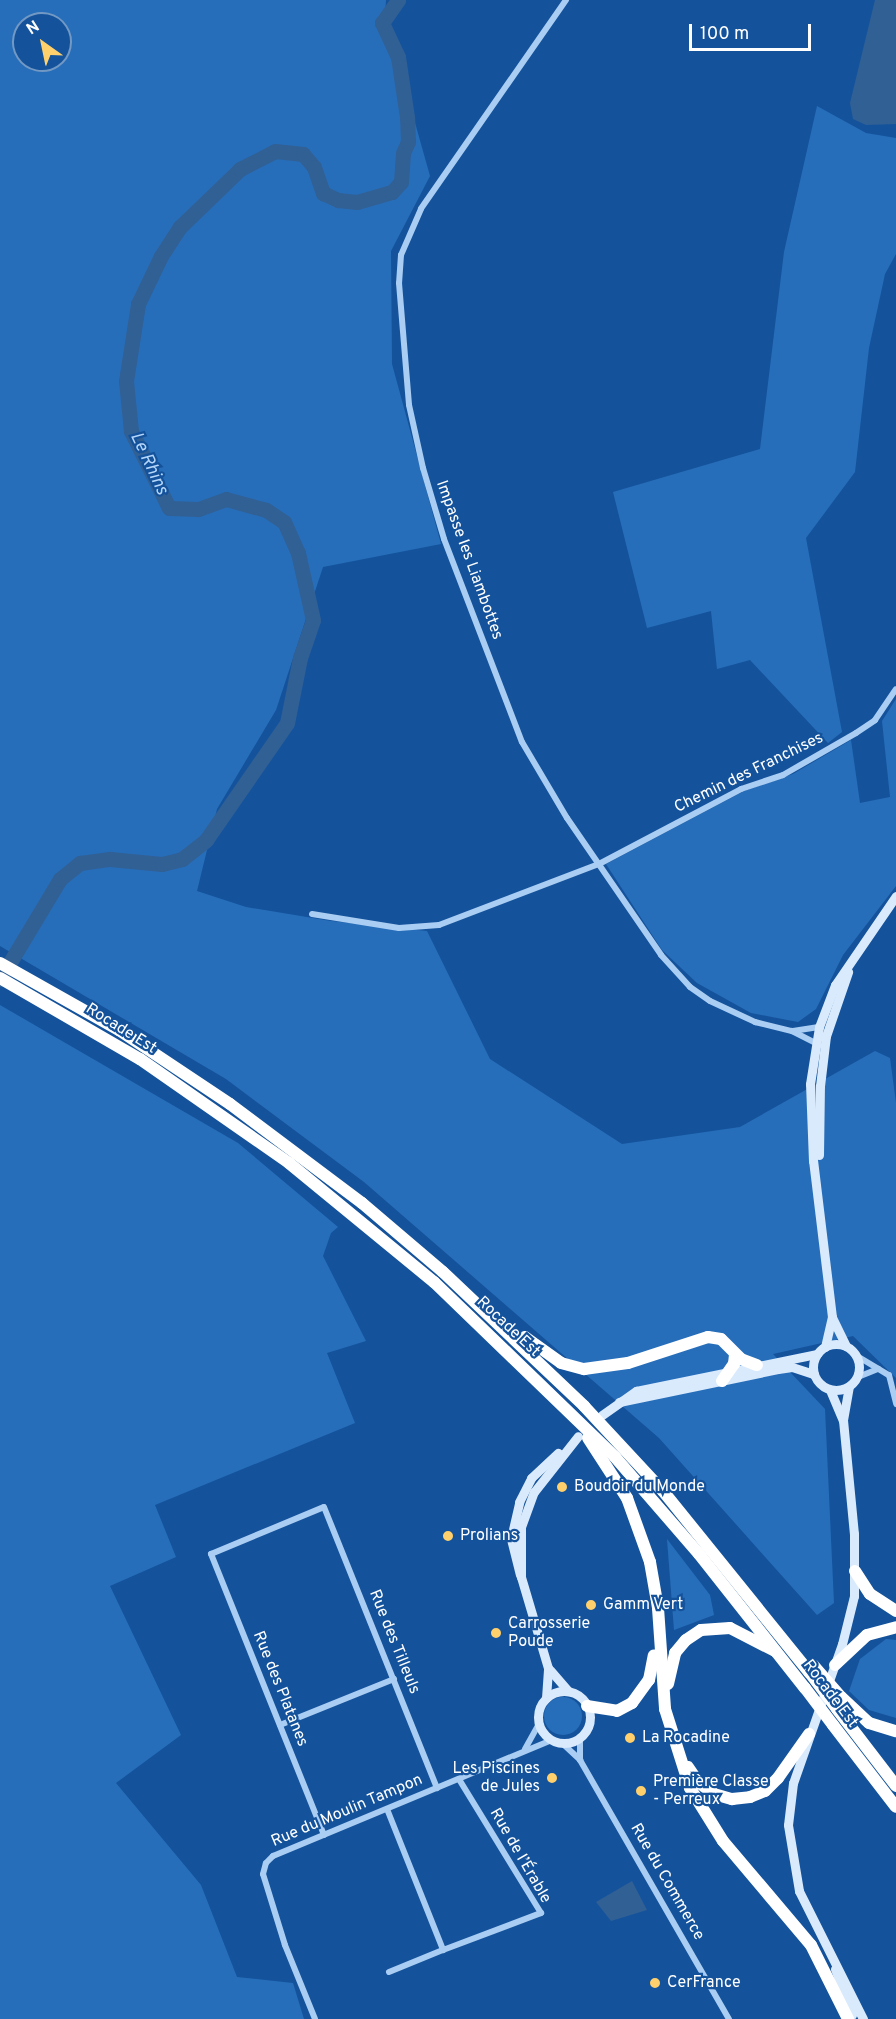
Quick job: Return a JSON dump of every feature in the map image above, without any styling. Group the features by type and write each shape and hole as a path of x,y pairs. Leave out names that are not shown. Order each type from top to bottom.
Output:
{"highway":[{"name":"Rocade Est","path":"0,963 32,988 140,1059 353,1213 434,1282 578,1418 654,1501 777,1652 896,1807"},
{"name":"Rocade Est","path":"0,978 32,988 119,1030 230,1104 362,1203 474,1299 584,1406 663,1491 798,1657 812,1669 839,1703 896,1786"},
{"path":"474,1299 489,1304 538,1349 573,1367 612,1367 708,1337 722,1339 735,1354 757,1365"},
{"path":"722,1381 731,1371 735,1354"},
{"path":"578,1418 622,1490 639,1528 655,1585 665,1709 690,1788 723,1841 811,1945 848,2019"},
{"path":"855,1571 870,1594 896,1611"},
{"path":"835,1665 867,1635 896,1627"},
{"path":"777,1652 730,1628 710,1628 686,1640 670,1663 668,1676 680,1748 693,1775 706,1789 722,1797 740,1798 759,1794 771,1786 809,1734"},
{"path":"587,1706 617,1711 639,1696 649,1680 660,1637"},
{"path":"839,1703 869,1723 896,1731"}],"main road":[{"path":"854,2019 832,1961 799,1891 789,1845 793,1784 835,1665 852,1606 855,1571 843,1420 849,1387 858,1377 857,1356 846,1346 832,1317 810,1118 815,1046 819,1027 835,985 880,915 896,896"},
{"path":"820,1210 818,1131 826,1040 858,948"},
{"path":"819,1027 826,1040"},
{"path":"602,1414 636,1391 757,1365 802,1360 817,1354 825,1347 832,1317"},
{"path":"825,1347 846,1346"},
{"path":"814,1374 817,1354"},
{"path":"619,1402 792,1367 814,1374 830,1390 843,1420"},
{"path":"830,1390 849,1387"},
{"path":"548,1668 568,1691 587,1706 589,1722 580,1737 557,1741 539,1724 539,1710 546,1698 548,1668 511,1538 519,1502 531,1478 578,1436"},
{"path":"546,1698 568,1691"},
{"path":"832,1961 845,1979 863,2019"}],"street":[{"name":"Impasse les Liambottes","path":"566,0 421,209 401,255 399,283 409,405 444,538 522,742 599,864 661,955 690,987 733,1013 792,1031"},
{"name":"Chemin des Franchises","path":"312,914 399,928 439,925 599,864 741,789 783,775 856,733 875,720 896,689"},
{"path":"792,1031 819,1027"},
{"path":"792,1031 815,1046 826,1040"},
{"path":"857,1356 889,1375 896,1404"},
{"path":"858,1377 878,1369"},
{"name":"Rue des Tilleuls","path":"211,1554 324,1507 436,1788"},
{"name":"Rue des Platanes","path":"211,1554 324,1835"},
{"path":"280,1725 394,1679"},
{"path":"525,1749 539,1724"},
{"path":"580,1737 580,1761"},
{"name":"Rue du Moulin Tampon","path":"315,2019 285,1945 263,1874 273,1856 459,1779 525,1749 557,1741"},
{"name":"Rue du Commerce","path":"557,1741 580,1761 729,2019"},
{"name":"Rue de l’Érable","path":"443,1950 541,1913 459,1779"},
{"path":"387,1809 443,1950 389,1972"}],"shaded area":[{"path":"0,0 386,0 385,16 430,176 391,251 392,364 441,544 323,567 276,710 217,809 197,891 246,907 331,921 427,931 490,1059 622,1144 740,1127 875,1051 890,1058 896,1103 896,1378 853,1336 773,1354 825,1409 834,1603 817,1615 659,1438 364,1182 226,1079 0,946"},
{"path":"875,0 896,0 896,124 866,125 853,119 850,103"},
{"path":"817,106 866,133 896,138 896,254 885,274 869,348 855,472 806,538 842,732 828,743 750,660 717,669 711,611 647,628 613,492 760,449 784,252"},
{"path":"896,699 896,886 843,955 816,1009 798,1022 751,1013 697,983 662,950 606,864 744,791 793,774 851,740 860,803 890,797 882,721"},
{"path":"0,1005 238,1143 338,1227 331,1233 323,1256 366,1341 327,1353 355,1423 155,1505 176,1557 110,1586 181,1735 116,1783 201,1885 237,1977 293,1983 304,2019 0,2019"},
{"path":"667,1539 710,1595 714,1615 674,1630"},
{"path":"886,1639 896,1640 896,1718 869,1710 849,1691 860,1659"},
{"path":"563,1697 577,1702 582,1716 577,1730 563,1735 549,1730 544,1716 549,1702"},
{"path":"632,1881 647,1910 611,1921 596,1902"}],"waterway":[{"name":"Le Rhins","path":"0,979 60,879 80,863 110,859 162,864 182,859 206,840 287,723 300,658 313,620 298,553 284,522 266,510 226,499 198,509 169,508 131,431 126,381 138,304 161,256 180,227 240,169 275,151 303,154 314,167 323,193 338,200 357,202 392,192 401,182 403,153 408,142 407,117 398,57 382,23 398,0"}],"place":[{"name":"Boudoir du Monde","path":"562,1487"},
{"name":"Prolians","path":"448,1536"},
{"name":"Gamm Vert","path":"591,1605"},
{"name":"Carrosserie Poude","path":"496,1633"},
{"name":"La Rocadine","path":"630,1738"},
{"name":"Les Piscines de Jules","path":"552,1778"},
{"name":"Première Classe - Perreux","path":"641,1791"},
{"name":"CerFrance","path":"655,1983"}]}
